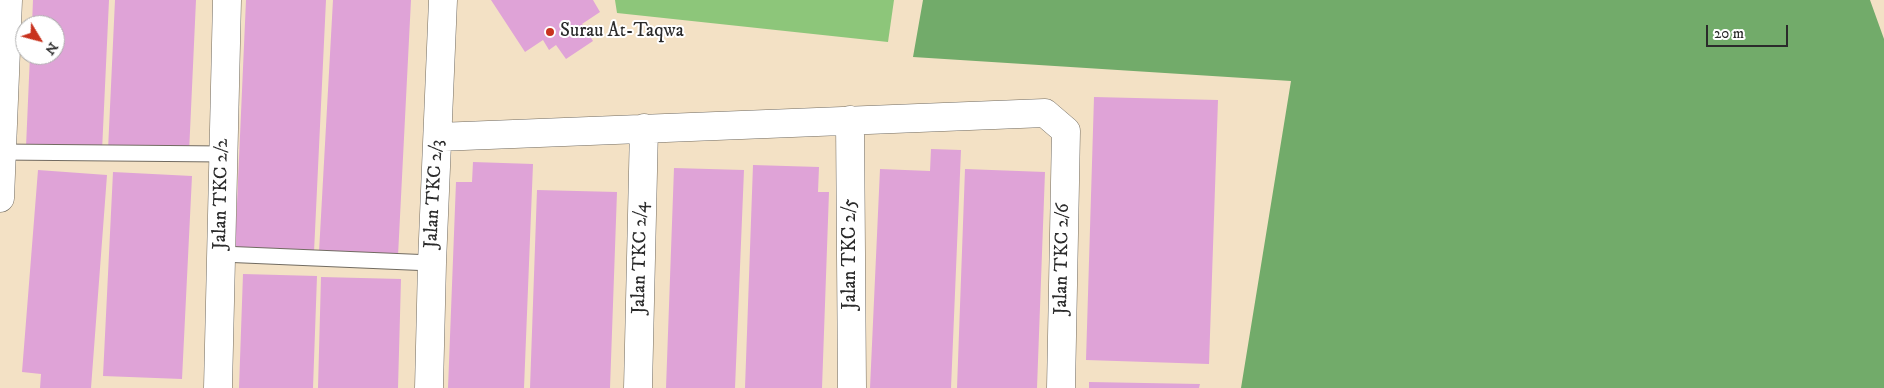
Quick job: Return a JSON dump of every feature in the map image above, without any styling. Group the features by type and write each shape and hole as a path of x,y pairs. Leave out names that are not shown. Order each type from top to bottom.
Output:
{"street":[{"path":"0,198 8,0"},
{"name":"Jalan TKC 2/2","path":"218,388 227,0"},
{"name":"Jalan TKC 2/3","path":"429,388 432,263 443,0"},
{"name":"Jalan TKC 2/6","path":"850,120 1046,112 1066,130 1061,388"},
{"path":"438,137 850,120"},
{"name":"Jalan TKC 2/5","path":"850,120 852,388"},
{"name":"Jalan TKC 2/4","path":"638,388 644,128"}],"lane":[{"path":"1,152 223,154"},
{"path":"221,254 432,263"}],"green space":[{"path":"615,0 894,0 888,42 617,13"},
{"path":"923,0 1870,0 1884,39 1884,388 1241,388 1291,81 913,57"}],"building":[{"path":"33,0 109,0 102,151 26,147 30,65 65,65 65,15 32,15"},
{"path":"115,0 196,0 189,153 108,150"},
{"path":"246,0 326,0 314,252 235,249"},
{"path":"333,0 411,0 398,256 319,252"},
{"name":"Surau At-Taqwa","path":"491,0 593,0 600,12 582,24 593,41 566,59 556,45 549,50 543,40 525,52"},
{"path":"1094,97 1218,100 1209,364 1086,360"},
{"path":"931,149 961,150 951,388 870,388 880,169 930,171"},
{"path":"473,162 533,164 524,388 448,388 456,182 472,182"},
{"path":"753,165 819,167 818,192 829,192 822,388 745,388"},
{"path":"674,168 744,170 735,388 666,388"},
{"path":"965,169 1045,172 1037,388 957,388"},
{"path":"38,170 107,175 91,388 40,388 41,374 22,372"},
{"path":"113,172 192,176 182,379 103,376"},
{"path":"537,190 617,192 610,388 530,388"},
{"path":"243,274 317,276 313,388 239,388"},
{"path":"321,277 401,279 398,388 318,388"},
{"path":"1089,382 1200,384 1199,388 1089,388"}],"place":[{"name":"Surau At-Taqwa","path":"550,32"}]}
